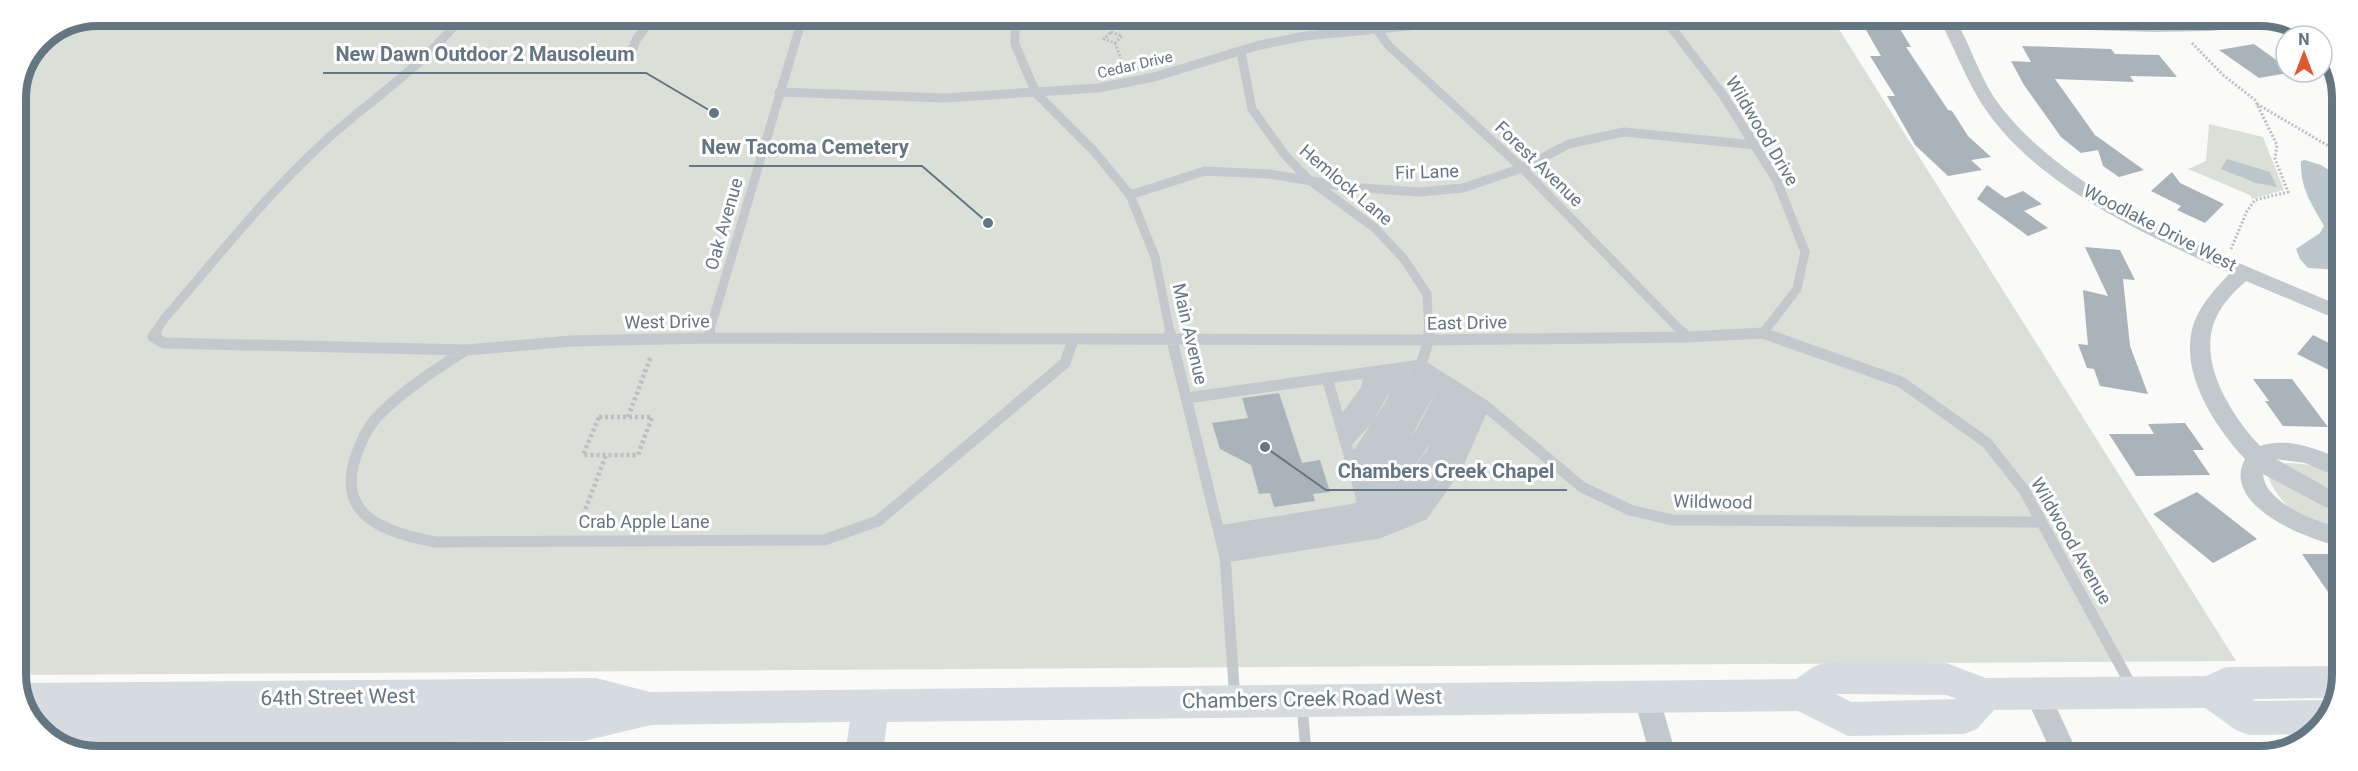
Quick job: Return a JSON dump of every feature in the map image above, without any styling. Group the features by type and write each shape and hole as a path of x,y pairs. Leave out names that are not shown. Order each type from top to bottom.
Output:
{"street":[{"name":"Woodlake Drive West","path":"1951,26 1995,111 2030,148 2082,188 2116,209 2222,261 2332,310"},
{"path":"2094,26 2132,26"},
{"path":"2244,271 2208,314 2201,334 2201,358 2207,382 2224,415 2258,458 2332,501"},
{"path":"2332,465 2306,454 2287,451 2270,452 2258,458 2252,467 2253,480 2260,494 2273,508 2311,531 2332,535"},
{"name":"Chambers Creek Road West","path":"871,705 1802,695 1848,719 1964,717 1986,694 2211,692 2226,683 2332,682"},
{"path":"2211,692 2249,718 2317,717"},
{"path":"2037,693 2061,746"},
{"name":"64th Street West","path":"30,700 596,694 651,708"},
{"path":"1646,695 1660,746"},
{"path":"865,746 871,705"},
{"name":"64th Street West","path":"50,728 584,724 651,708 871,705"}],"lane":[{"name":"West Drive","path":"454,26 442,42 324,142 278,186 164,319 153,337 164,344 466,350 571,341 708,338 1170,339"},
{"path":"628,58 636,40 646,26"},
{"name":"Oak Avenue","path":"708,338 800,26"},
{"name":"Main Avenue","path":"1015,26 1016,44 1036,93 1094,150 1130,195 1155,257 1170,339 1187,398 1222,544 1236,700"},
{"name":"Forest Avenue","path":"1373,26 1389,46 1522,168 1687,337"},
{"name":"Cedar Drive","path":"779,92 944,98 1098,88 1241,52 1260,45 1305,36 1415,26"},
{"name":"Wildwood Drive","path":"1669,26 1723,95 1777,181 1805,252 1797,289 1763,333"},
{"name":"Hemlock Lane","path":"1241,52 1252,109 1285,155 1308,179 1375,228 1404,259 1427,294 1429,340"},
{"name":"Fir Lane","path":"1130,195 1205,171 1308,179 1348,187 1420,192 1463,188 1522,168 1569,144 1624,132 1755,145"},
{"name":"East Drive","path":"1170,339 1429,340 1687,337 1763,333"},
{"name":"Wildwood Avenue","path":"1763,333 1901,382 1987,443 2024,490 2135,693"},
{"name":"Crab Apple Lane","path":"466,350 413,384 376,418 359,447 349,472 351,494 359,512 404,537 435,542 824,540 878,521 1065,363 1073,340"},
{"path":"1222,544 1379,533 1423,515 1457,467 1453,385 1429,340"},
{"path":"1187,398 1401,368 1453,385"},
{"path":"1343,433 1368,419 1401,368"},
{"path":"1356,482 1358,454 1390,405 1401,368"},
{"path":"1343,433 1373,395 1383,371"},
{"path":"1343,433 1366,390 1370,373"},
{"path":"1327,378 1356,482"},
{"path":"1356,482 1398,496 1432,453 1453,385"},
{"path":"1356,482 1384,483 1453,385"},
{"path":"1222,544 1356,482 1371,467 1395,434 1453,385"},
{"path":"1222,544 1364,518 1405,502 1440,456 1453,385"},
{"name":"Wildwood","path":"1453,385 1582,487 1630,510 1672,520 2042,522"},
{"path":"1302,699 1305,746"}],"path":[{"path":"1108,26 1111,32 1122,36 1114,43"},
{"path":"2177,26 2223,75 2255,100 2277,145 2275,159 2288,192 2255,200 2247,211 2230,251 2222,261"},
{"path":"1111,32 1104,39 1114,43 1130,81"},
{"path":"2256,104 2332,148"},
{"path":"628,417 658,339"},
{"path":"599,417 652,417 638,455 606,455 584,455 599,417"},
{"path":"573,540 606,455"}],"shaded area":[{"path":"98,26 1837,26 2236,661 26,675 27,83 38,57 57,38 83,27"},
{"path":"2209,124 2263,137 2284,190 2252,199 2250,195 2188,169 2206,161"},
{"path":"2227,159 2270,172 2277,187 2256,183 2221,169"},
{"path":"2301,161 2321,165 2332,172 2332,269 2308,268 2300,259 2296,249 2320,233 2324,226 2304,187"},
{"path":"2284,463 2313,466 2332,474 2332,495 2297,475"},
{"path":"2268,476 2317,501 2332,512 2332,526 2317,523 2296,513 2273,487"}],"building":[{"path":"1864,26 1898,26 1911,47 1906,47 1948,110 1952,111 1968,136 1991,157 1971,160 1982,170 1948,176 1915,145 1887,96 1895,96 1870,56 1881,56"},
{"path":"2254,44 2274,58 2274,75 2259,78 2219,50"},
{"path":"2022,46 2111,49 2115,54 2159,55 2177,77 2130,76 2134,82 2055,79 2095,135 2144,170 2119,177 2103,166 2098,150 2081,153 2061,137 2024,85 2011,61 2031,62"},
{"path":"2172,172 2180,183 2224,204 2205,223 2177,210 2181,206 2151,191"},
{"path":"1987,185 2005,198 2023,191 2042,204 2024,211 2048,228 2028,236 1977,199"},
{"path":"2085,247 2120,250 2135,280 2123,279 2130,346 2148,394 2100,386 2094,369 2087,368 2078,344 2088,345 2083,290 2108,296"},
{"path":"2313,335 2332,344 2332,372 2297,354"},
{"path":"2253,379 2292,379 2328,427 2283,426"},
{"path":"1279,393 1302,463 1320,460 1330,492 1313,494 1315,501 1274,507 1270,493 1259,494 1251,465 1220,449 1212,423 1248,418 1242,398"},
{"path":"2185,423 2204,450 2193,450 2210,475 2136,476 2109,434 2154,434 2148,424"},
{"path":"2197,492 2257,539 2213,563 2153,514"},
{"path":"2302,554 2332,554 2332,598"}],"place":[{"name":"New Dawn Outdoor 2 Mausoleum","path":"714,113"},
{"name":"New Tacoma Cemetery","path":"988,223"},
{"name":"Chambers Creek Chapel","path":"1265,447"}]}
